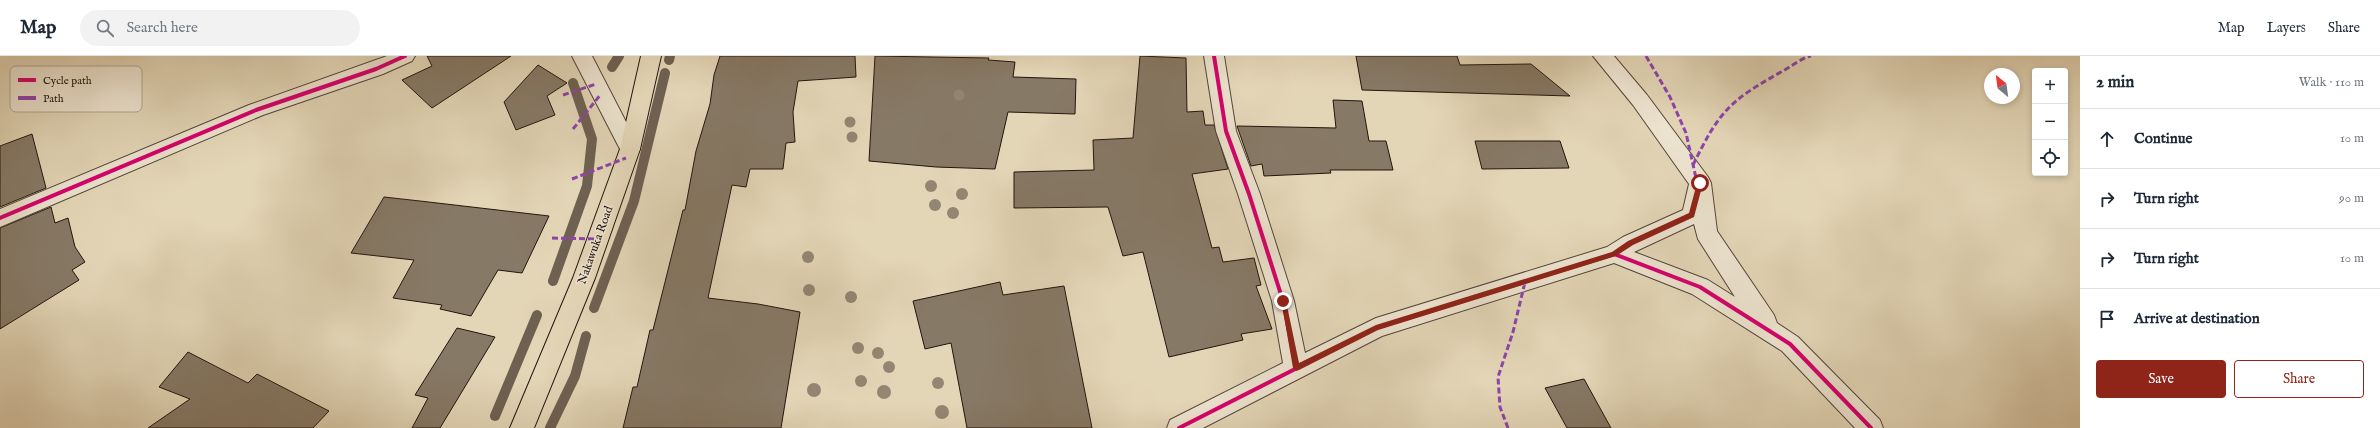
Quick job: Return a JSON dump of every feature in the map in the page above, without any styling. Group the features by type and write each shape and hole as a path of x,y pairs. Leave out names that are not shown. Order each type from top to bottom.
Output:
{"main road":[{"name":"Nakawuka Road","path":"522,428 584,278 630,149 651,56"}],"street":[{"path":"0,218 256,110 376,69 405,56"},
{"path":"582,56 630,149"},
{"path":"1214,56 1226,131 1249,194 1283,301 1296,368"},
{"path":"1602,56 1640,100 1700,183 1706,233 1762,319 1790,344 1849,390 1888,428"},
{"path":"1179,428 1376,328 1614,254 1631,243 1692,215 1700,183"},
{"path":"1614,254 1700,287 1790,344 1871,428"}],"building":[{"path":"427,56 511,56 432,108 402,80 432,66"},
{"path":"720,56 855,56 856,77 798,81 793,112 795,142 786,143 783,169 750,169 746,187 732,185 708,298 758,304 800,312 781,428 623,428 633,387 637,387 650,330 653,330 683,210 685,210 696,151 710,104 714,75"},
{"path":"875,56 989,58 988,60 1015,62 1013,77 1076,79 1075,114 1008,112 995,169 936,167 869,161"},
{"path":"1140,56 1186,58 1187,112 1203,111 1205,125 1214,125 1228,169 1192,174 1212,248 1219,247 1223,262 1254,258 1261,285 1256,286 1272,329 1241,334 1243,340 1169,357 1143,252 1123,256 1108,207 1014,208 1014,172 1094,170 1093,140 1133,138"},
{"path":"1356,56 1457,56 1460,65 1531,64 1570,96 1362,90"},
{"path":"538,65 567,83 547,96 555,115 516,130 504,102"},
{"path":"1333,100 1362,101 1369,141 1386,141 1393,170 1330,170 1331,173 1264,176 1262,164 1251,166 1237,126 1336,128"},
{"path":"32,134 46,188 0,207 0,146"},
{"path":"1475,141 1560,141 1569,168 1482,169"},
{"path":"384,197 549,216 522,273 498,270 471,316 440,309 442,305 393,298 414,260 351,253"},
{"path":"51,207 55,223 68,218 75,247 85,262 72,270 79,280 0,329 0,228"},
{"path":"1000,282 1003,295 1064,286 1092,428 967,428 951,343 925,349 913,301"},
{"path":"457,328 495,337 440,428 412,428 428,398 415,395"},
{"path":"188,352 248,383 257,374 329,411 313,428 148,428 190,399 159,387"},
{"path":"1584,379 1611,428 1567,428 1545,388"}],"waterway":[{"path":"612,67 619,56"},
{"path":"669,60 670,56"},
{"path":"594,308 634,201 665,73"},
{"path":"553,281 587,186 592,139 573,83"},
{"path":"495,416 537,315"},
{"path":"550,428 575,376 586,336"}],"marked path":[{"path":"1646,56 1670,97 1686,133 1696,178"},
{"path":"1693,165 1715,123 1732,103 1752,89 1806,57 1811,56"},
{"path":"563,95 596,84"},
{"path":"573,129 601,94"},
{"path":"572,179 626,158"},
{"path":"552,238 598,239"},
{"path":"1508,428 1500,407 1498,377 1513,332 1525,282"}],"cycle path":[{"path":"0,218 256,110 376,69 405,56"},
{"path":"1214,56 1226,131 1249,194 1283,301 1296,368"},
{"path":"1179,428 1376,328 1614,254 1700,287 1790,344 1871,428"}],"route":[{"path":"1283,301 1296,368 1376,328 1614,254 1631,243 1692,215 1700,183"}]}
